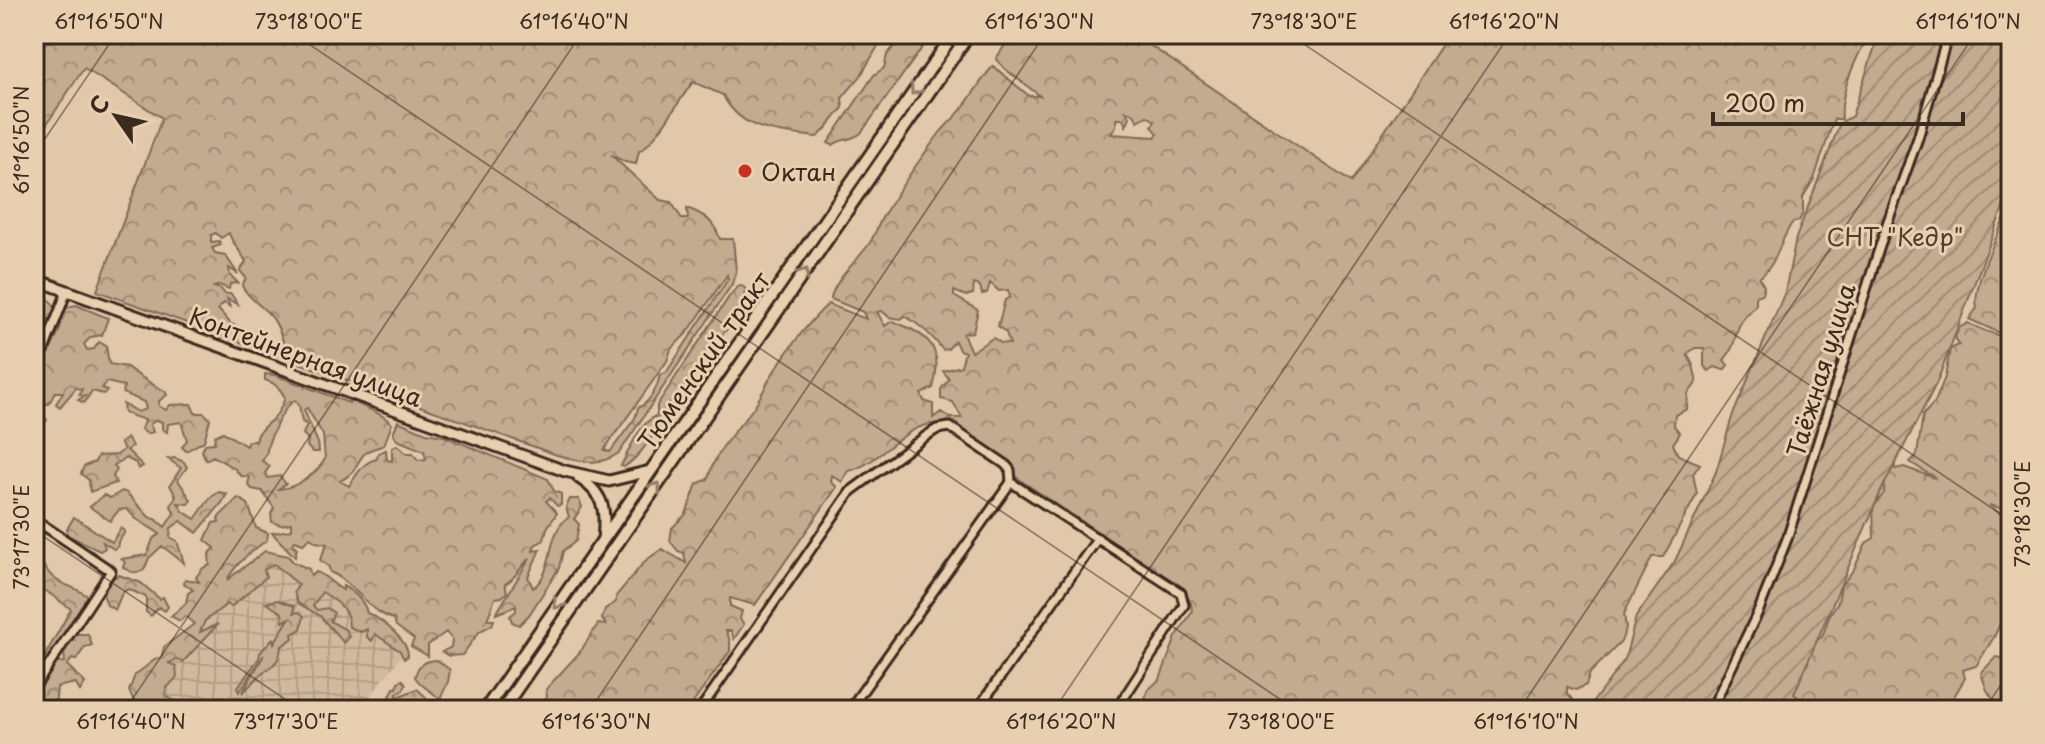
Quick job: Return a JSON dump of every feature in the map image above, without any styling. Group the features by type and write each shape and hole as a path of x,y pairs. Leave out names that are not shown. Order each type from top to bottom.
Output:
{"main road":[{"name":"Тюменский тракт","path":"485,710 954,34"},
{"name":"Тюменский тракт","path":"502,710 969,34"}],"street":[{"name":"Таёжная улица","path":"1712,710 1759,610 1787,539 1882,237 1918,138 1948,34"},
{"name":"Контейнерная улица","path":"34,279 565,471 609,481 650,471"},
{"path":"34,376 67,291"},
{"path":"700,710 843,502 870,476 926,436 950,427 1005,464 1010,470 1011,482 849,710"},
{"name":"Контейнерная улица","path":"565,471 588,484 602,500 606,520 603,540"},
{"path":"1011,482 1172,585 1184,598 1184,605 1116,710"},
{"path":"34,519 111,571 34,688"},
{"path":"34,539 43,525"},
{"path":"977,710 1098,538"}],"shaded area":[{"path":"265,551 405,651 360,710 155,710 154,666"}],"green space":[{"path":"34,34 890,34 842,98 843,108 817,137 776,132 751,124 731,108 723,95 693,82 660,130 639,151 636,164 611,155 660,200 671,202 682,219 688,219 687,208 708,219 720,239 733,239 736,271 732,284 619,453 596,462 557,455 97,291 162,118 84,68 34,143","holes":["216,233 221,238 229,233 244,258 246,262 240,271 246,278 242,286 273,319 286,352 248,338 242,328 231,324 218,309 224,303 230,307 227,299 238,304 231,294 214,287 219,285 229,289 230,284 238,283 230,275 229,268 238,274 225,255 215,253 212,248 221,245 219,241 211,242 211,235","727,275 728,279 666,373 660,375 655,390 638,408 635,418 610,452 604,450 667,361 671,349 688,332"]},
{"path":"904,34 932,34 861,133 833,145 828,143 874,75 884,68 887,55"},
{"path":"1012,34 1133,34 1351,182 1449,34 1870,34 1850,75 1843,98 1842,119 1834,119 1814,179 1803,197 1803,213 1799,221 1792,223 1770,266 1759,278 1764,286 1762,294 1756,296 1756,304 1740,324 1724,360 1728,365 1724,370 1715,367 1709,371 1704,366 1704,348 1695,348 1687,354 1697,382 1688,394 1687,409 1675,415 1674,426 1680,433 1673,444 1678,455 1700,464 1693,474 1697,494 1663,557 1652,557 1624,614 1626,628 1621,642 1590,673 1586,685 1576,690 1567,687 1567,694 1573,700 1567,708 1137,710 1148,690 1160,679 1176,637 1192,612 1184,591 1023,482 952,426 936,424 910,432 874,459 848,471 842,482 832,475 831,482 837,487 755,605 730,598 730,606 742,611 740,619 744,624 734,639 731,631 726,631 730,651 688,710 537,710 547,697 546,689 580,652 598,624 606,625 602,619 605,609 616,602 616,596 645,561 662,549 686,563 684,553 670,541 672,528 686,514 697,484 708,479 720,451 754,407 776,368 804,330 828,304 866,319 863,312 831,299 836,285 869,244 883,216 924,154 993,66 1029,96 1040,96 996,59","holes":["1126,111 1133,113 1138,121 1147,116 1155,121 1152,126 1158,134 1155,137 1111,134 1116,119 1123,119 1126,126 1130,117","990,283 999,291 1008,290 1010,297 1005,300 998,326 1006,333 1010,344 993,338 971,352 963,334 973,332 978,310 954,296 954,291 966,296 973,294 974,284 980,286 982,294 987,293","877,312 901,319 905,316 926,331 943,350 955,341 959,350 965,352 961,366 943,371 949,379 941,389 941,399 953,402 962,418 950,418 941,412 933,418 933,404 924,401 921,394 933,388 936,374 937,362 931,344 905,326 892,321 885,326"]},
{"name":"СНТ \"Кедр\"","path":"1879,34 2011,34 2011,187 1937,382 1881,491 1794,694 1816,710 1587,710 1625,659 1636,617 1675,561 1716,472 1732,417 1785,292 1796,238 1840,123 1852,116"},
{"path":"2011,193 2011,338 1969,319 1977,308 1981,275 2005,217"},
{"path":"740,285 746,289 728,328 677,399 664,406 665,415 655,419 659,427 643,448 629,463 621,466 640,430 657,415 657,405"},
{"path":"34,289 43,292 55,307 50,319 43,321 47,329 34,367"},
{"path":"76,305 108,318 102,335 91,337 84,344 87,350 94,349 99,342 106,346 109,364 127,367 165,391 167,395 159,401 159,406 166,410 170,405 191,404 195,413 204,413 210,419 204,441 186,451 182,447 187,440 181,422 168,424 167,432 162,429 162,422 157,420 150,424 153,432 147,434 141,429 145,420 124,413 123,404 138,412 146,409 144,402 123,393 124,386 106,382 102,388 107,391 103,394 92,391 84,403 78,400 85,396 79,395 82,389 76,388 60,407 56,404 63,392 55,392 49,404 41,404 38,410 47,420 38,434 34,432 34,387 60,329 62,314 68,307"},
{"path":"1968,323 2011,340 2011,515 2004,509 1989,505 2011,522 2011,556 2002,561 2011,564 2011,600 1994,637 1976,666 1963,670 1965,678 1946,710 1785,710 1796,678 1808,663 1811,643 1822,637 1838,602 1841,586 1854,569 1866,543 1874,538 1873,508 1884,493 1885,481 1894,459 1895,469 1904,467 1935,478 1910,462 1917,455 1923,415 1935,402 1945,377 1950,349 1959,345 1955,337 1959,328"},
{"path":"265,374 275,375 349,403 349,399 392,424 384,445 366,452 353,471 340,481 349,486 364,466 377,459 378,453 386,450 387,460 392,461 392,448 397,445 406,453 413,453 418,460 426,459 424,451 397,440 393,433 398,421 426,433 444,436 548,479 554,491 561,494 561,505 557,506 550,498 546,501 557,513 547,528 544,540 535,545 533,551 540,549 528,577 533,588 545,572 556,532 569,517 566,507 570,499 579,499 582,507 574,519 579,524 576,541 563,551 559,568 529,615 519,625 512,622 510,616 516,611 516,606 496,614 530,558 505,584 507,592 495,598 487,620 494,620 492,625 480,631 462,655 449,656 442,652 451,647 452,639 446,632 428,645 428,656 411,646 414,639 396,626 394,619 377,611 330,572 329,567 320,560 327,544 310,538 303,544 295,541 292,544 297,548 295,557 272,533 291,530 291,523 281,525 272,522 274,508 262,491 252,489 248,484 250,477 241,476 213,456 206,460 202,451 205,444 214,443 215,436 223,432 246,446 248,441 256,441 285,398 277,386 265,380","holes":["295,400 302,422 307,425 303,434 308,439 307,446 312,452 319,452 304,410 307,408 323,435 325,459 305,479 279,489 286,484 280,476 268,478 265,473 270,466 262,461 284,412"]},
{"path":"127,438 132,446 127,450 143,466 138,469 136,463 126,458 114,465 117,470 113,476 116,483 90,492 89,480 81,474 84,466 95,462 98,456 117,455 124,449 120,443"},
{"path":"175,458 187,467 178,480 191,500 188,504 178,503 183,511 195,519 211,497 219,492 227,494 197,533 181,521 171,528 170,537 177,541 184,563 162,546 149,558 144,570 131,572 123,567 125,562 121,559 147,555 153,539 160,534 127,509 119,510 110,521 90,507 104,495 110,498 122,491 149,517 165,527 174,513 171,506 176,496 170,485 181,468 168,459"},
{"path":"238,498 248,504 256,528 268,533 267,540 240,563 227,580 265,551 288,556 293,562 309,569 311,576 320,573 339,588 343,590 343,586 355,594 367,613 399,637 408,656 404,659 400,651 375,634 372,641 367,637 367,629 361,632 349,627 347,615 341,606 322,592 313,606 317,610 327,608 334,613 330,621 346,630 349,637 344,643 320,616 298,603 294,592 299,585 274,564 264,570 266,577 231,607 227,604 205,621 200,632 218,624 183,662 177,659 169,663 176,667 177,677 166,689 166,696 191,710 128,710 126,703 137,707 129,691 135,675 157,658 161,659 164,647 194,624 185,616 180,621 171,616 186,603 188,593 193,590 184,583 185,579 199,582 196,577 210,565 209,554 215,548 205,540 213,523 219,522 218,518"},
{"path":"74,517 112,542 121,528 125,532 118,546 114,549 103,542 105,548 100,551 67,535"},
{"path":"34,554 55,579 90,598 45,663 43,659 71,609 42,591 41,584 36,584 34,588"},
{"path":"119,575 141,583 160,599 163,597 168,607 165,611 159,607 151,616 146,612 146,597 128,589 122,593 115,610 107,605 103,594 110,580"},
{"path":"278,600 294,606 294,613 304,616 301,629 281,647 276,662 242,693 264,655 239,692 237,688 260,653 273,638 274,643 289,619 283,622 282,613 266,603"},
{"path":"76,634 88,634 92,645 85,647 76,660 72,659 67,665 85,683 80,691 75,683 57,687 56,699 42,710 34,710 34,696 55,663 65,662 64,652"},
{"path":"2011,643 2011,710 2000,710 1987,690 1981,673 1996,657 2007,659 2004,646"},
{"path":"437,660 450,670 440,699 415,677 422,664"},
{"path":"403,680 406,684 397,697 417,689 426,697 431,710 385,710 393,700 390,696 394,688"}],"place":[{"name":"Октан","path":"745,171"}]}
